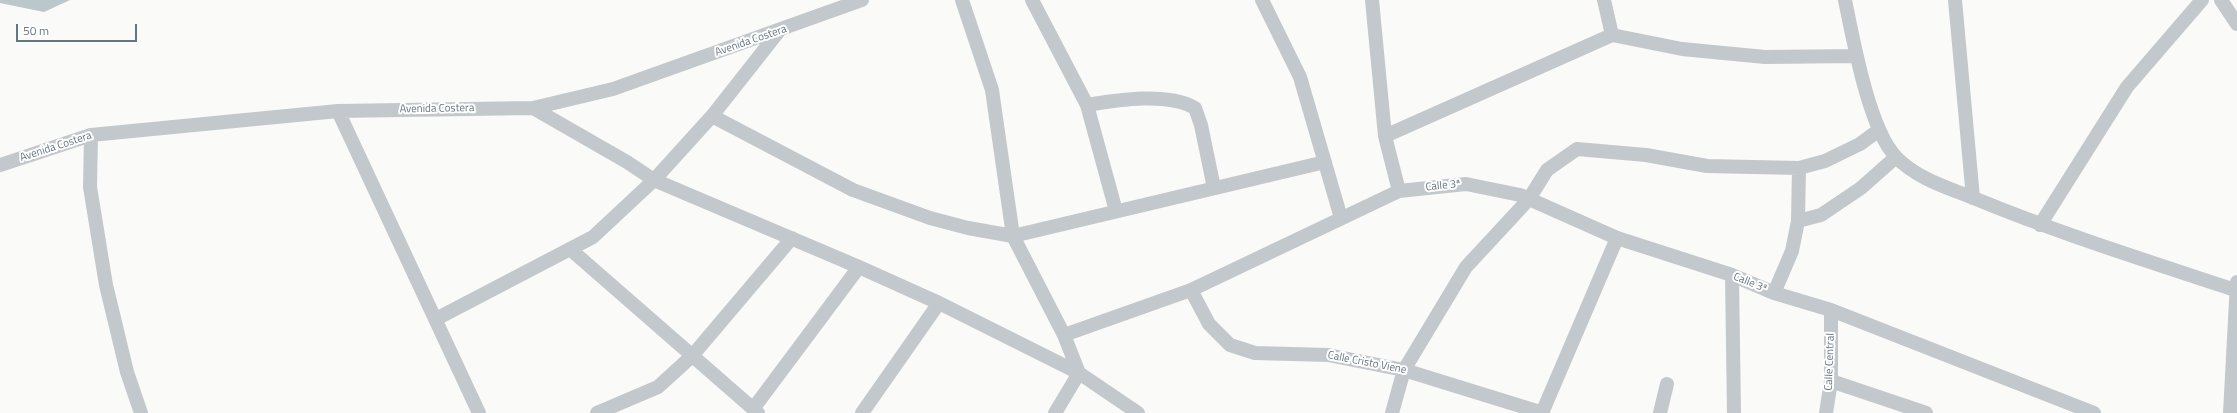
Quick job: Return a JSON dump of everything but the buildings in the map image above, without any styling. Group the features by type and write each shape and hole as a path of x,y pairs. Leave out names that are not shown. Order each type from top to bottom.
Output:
{"street":[{"name":"Avenida Costera","path":"0,165 91,135 338,111 533,108 613,89 779,31 862,0"},
{"path":"962,0 992,90 1013,236 1064,335 1079,373"},
{"path":"1032,0 1087,105 1116,212"},
{"path":"1262,0 1300,77 1341,218"},
{"path":"1372,0 1385,136 1399,191"},
{"path":"1604,0 1612,35"},
{"path":"1846,0 1856,56 1879,130 1896,157 1922,176 2040,226 2236,286 2230,413"},
{"path":"1955,0 1973,198"},
{"path":"2040,226 2127,87 2202,0"},
{"path":"2221,0 2237,24"},
{"path":"436,319 593,237 654,180 712,116 779,31"},
{"path":"1385,136 1612,35 1682,49 1765,57 1856,56"},
{"path":"1087,105 1116,100 1174,100 1195,108 1201,125 1214,188"},
{"path":"533,108 627,162 654,180 792,238 939,303 1079,373 1138,413"},
{"path":"338,111 479,413"},
{"path":"712,116 853,190 930,218 968,228 1013,236 1325,162"},
{"path":"1392,413 1404,370 1466,267 1529,199 1547,170 1577,150 1646,155 1707,166 1799,168 1825,161 1860,144 1879,130"},
{"path":"91,135 90,187 106,285 127,372 141,413"},
{"path":"1798,221 1821,215 1861,188 1896,157"},
{"path":"1774,292 1792,251 1798,221 1799,168"},
{"name":"Calle 3ª","path":"1064,335 1191,290 1399,191 1466,184 1520,195 1617,238 1732,275 1774,292 1831,310 2094,413"},
{"path":"598,413 658,387 692,356 792,238"},
{"path":"1542,413 1617,238"},
{"path":"570,249 756,411 859,267"},
{"path":"1732,275 1734,413"},
{"name":"Calle Cristo Viene","path":"1191,290 1209,324 1230,344 1255,353 1328,354 1404,370 1542,413"},
{"path":"862,413 939,303"},
{"name":"Calle Central","path":"1826,413 1831,381 1831,310"},
{"path":"1055,413 1079,373"},
{"path":"1831,381 1926,413"},
{"path":"1660,413 1667,384"}],"shaded area":[{"path":"0,0 70,0 44,12 0,3"}]}
